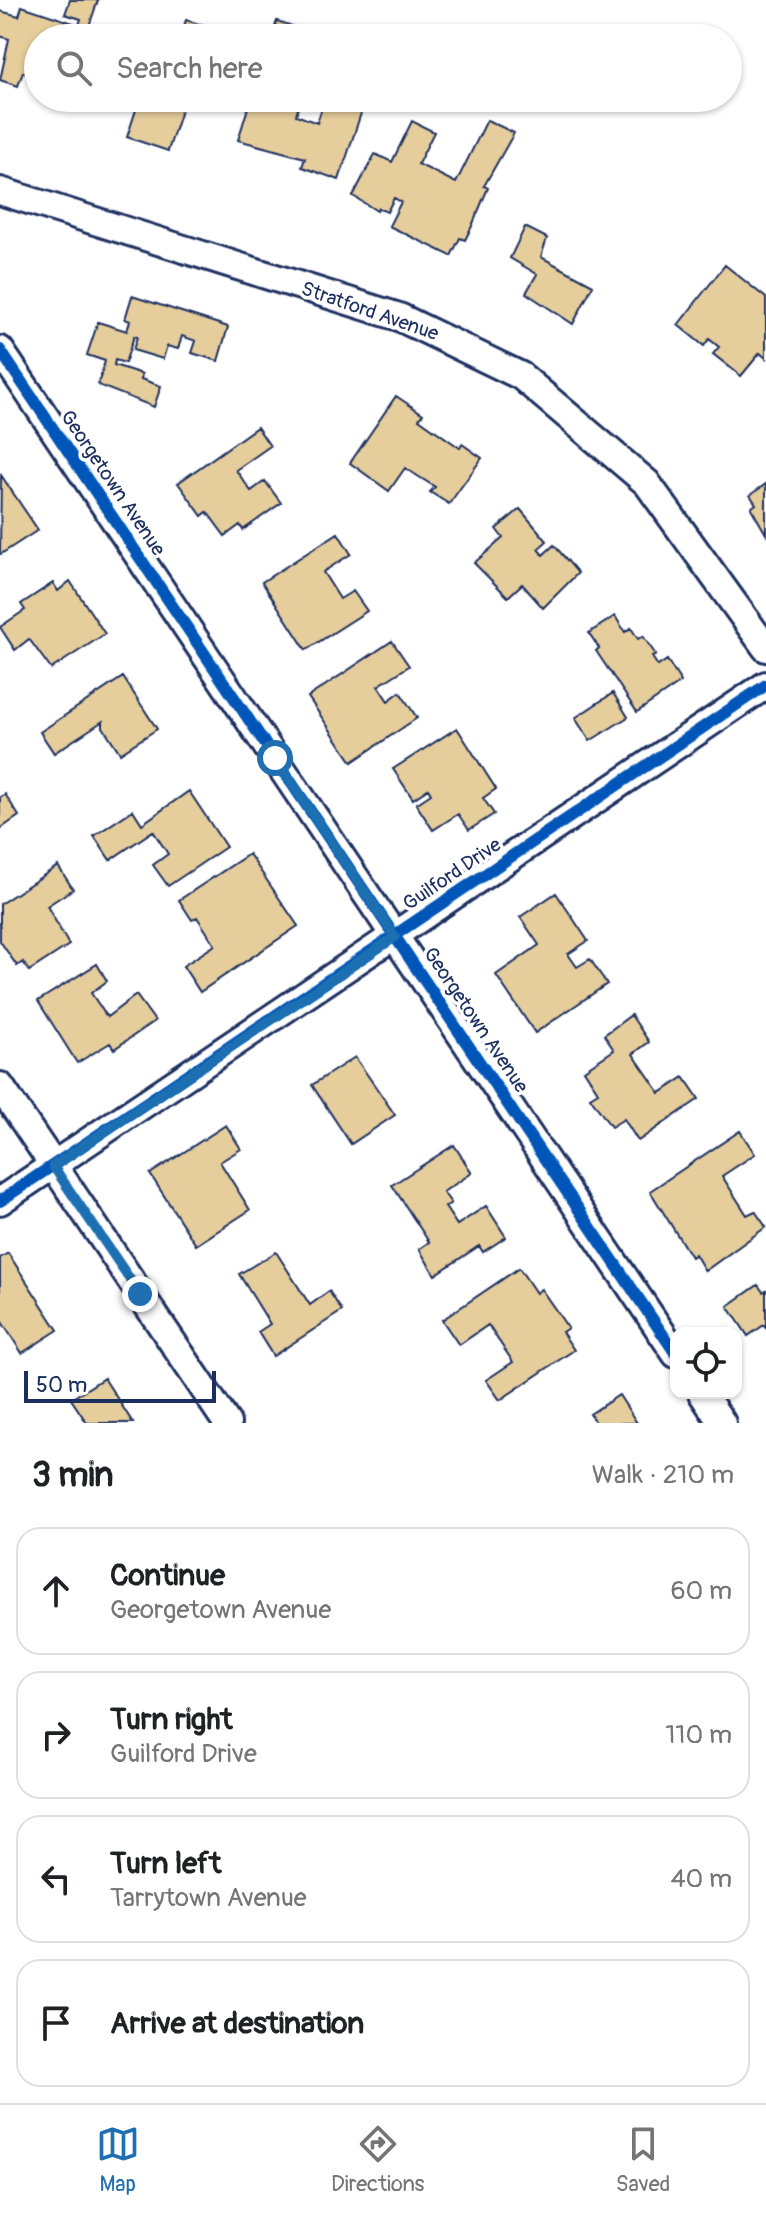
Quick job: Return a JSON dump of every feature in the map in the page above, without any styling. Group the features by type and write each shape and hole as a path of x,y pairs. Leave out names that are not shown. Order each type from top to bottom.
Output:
{"street":[{"name":"Stratford Avenue","path":"0,191 399,317 521,376 647,483 766,648"},
{"name":"Georgetown Avenue","path":"0,350 670,1345"},
{"name":"Guilford Drive","path":"0,1201 766,685"},
{"path":"0,1086 227,1423"},
{"path":"706,1399 722,1423"}],"building":[{"path":"70,0 98,0 90,24 79,24 81,19 65,14"},
{"path":"22,6 76,24 24,24 24,72 18,86 0,80 9,39 0,36 0,11 19,16"},
{"path":"135,112 181,112 168,151 127,137"},
{"path":"247,112 297,112 296,115 317,123 321,112 361,112 339,180 302,167 305,158 238,140"},
{"path":"487,120 514,133 484,186 488,188 465,240 460,238 451,256 389,226 401,202 394,198 387,212 378,208 377,211 353,196 375,154 392,162 412,121 434,132 418,164 456,183"},
{"path":"525,227 547,238 541,257 593,285 573,324 526,293 537,274 510,258"},
{"path":"725,265 766,298 766,358 760,353 741,376 713,354 719,347 709,339 704,346 678,325"},
{"path":"132,296 228,327 218,361 192,353 196,341 182,336 178,349 167,346 163,359 133,350 137,337 134,336 125,363 115,360 114,365 142,374 141,379 161,386 154,407 98,385 105,361 87,355 98,322 127,331 130,321 125,319"},
{"path":"396,396 423,414 419,419 460,448 462,444 482,458 449,504 430,492 435,487 405,468 389,491 350,463"},
{"path":"257,427 270,446 236,470 251,491 265,481 281,503 243,530 240,525 225,536 207,512 202,516 178,483"},
{"path":"1,475 38,530 1,554 0,553"},
{"path":"766,484 766,534 751,508 756,504 750,495"},
{"path":"520,509 547,541 538,549 543,555 554,545 578,573 543,608 522,584 508,597 474,563 503,538 496,529"},
{"path":"338,533 351,554 323,572 340,599 353,591 367,611 306,650 262,582"},
{"path":"70,581 105,634 51,669 29,639 15,650 0,627 25,610 21,604 53,583 58,591"},
{"path":"615,616 625,632 631,628 638,639 643,636 656,655 652,657 658,666 667,660 681,682 637,712 596,651 599,648 589,633"},
{"path":"392,641 409,666 378,686 388,701 400,692 417,718 352,762 308,697"},
{"path":"123,677 157,729 120,753 103,727 103,721 54,753 40,732"},
{"path":"613,693 628,717 590,741 575,718"},
{"path":"457,728 496,789 483,798 494,814 469,830 458,814 433,830 416,804 431,794 428,789 413,799 393,769"},
{"path":"189,791 226,847 168,886 153,865 168,854 153,831 110,860 94,836 133,810 142,824"},
{"path":"5,794 19,816 0,829 0,797"},
{"path":"249,854 298,926 200,992 183,966 215,945 197,917 192,920 179,900"},
{"path":"58,866 73,889 47,906 69,945 29,971 23,962 17,966 0,941 0,904"},
{"path":"556,893 588,941 568,954 577,967 590,959 607,984 535,1033 496,975 539,945 520,917"},
{"path":"97,964 107,981 91,993 107,1017 136,995 155,1021 114,1049 110,1043 77,1063 38,1001"},
{"path":"631,1015 649,1042 633,1054 660,1093 684,1077 699,1099 638,1141 624,1119 611,1127 590,1097 598,1092 584,1070 614,1050 604,1035"},
{"path":"355,1057 395,1115 351,1144 312,1085"},
{"path":"226,1125 241,1149 220,1162 250,1210 196,1245 150,1174"},
{"path":"740,1131 755,1154 722,1176 747,1215 755,1211 766,1227 705,1271 695,1254 691,1257 650,1191"},
{"path":"454,1145 472,1173 443,1192 451,1203 445,1207 457,1225 486,1206 506,1237 483,1252 479,1246 435,1275 419,1249 429,1242 392,1185"},
{"path":"276,1252 310,1305 329,1291 342,1311 273,1356 258,1332 270,1324 239,1274"},
{"path":"8,1253 58,1330 22,1353 0,1319 0,1258"},
{"path":"519,1268 536,1293 541,1289 568,1328 562,1332 574,1350 500,1400 486,1380 513,1362 488,1325 459,1345 442,1320"},
{"path":"758,1285 763,1292 766,1290 766,1329 764,1325 748,1336 728,1306"},
{"path":"104,1378 133,1423 87,1423 71,1399"},
{"path":"619,1395 637,1423 596,1423 590,1414"}],"cycle path":[{"path":"0,350 670,1345"},
{"path":"0,1201 766,685"}],"route":[{"path":"140,1294 53,1166 395,937 275,758"}]}
